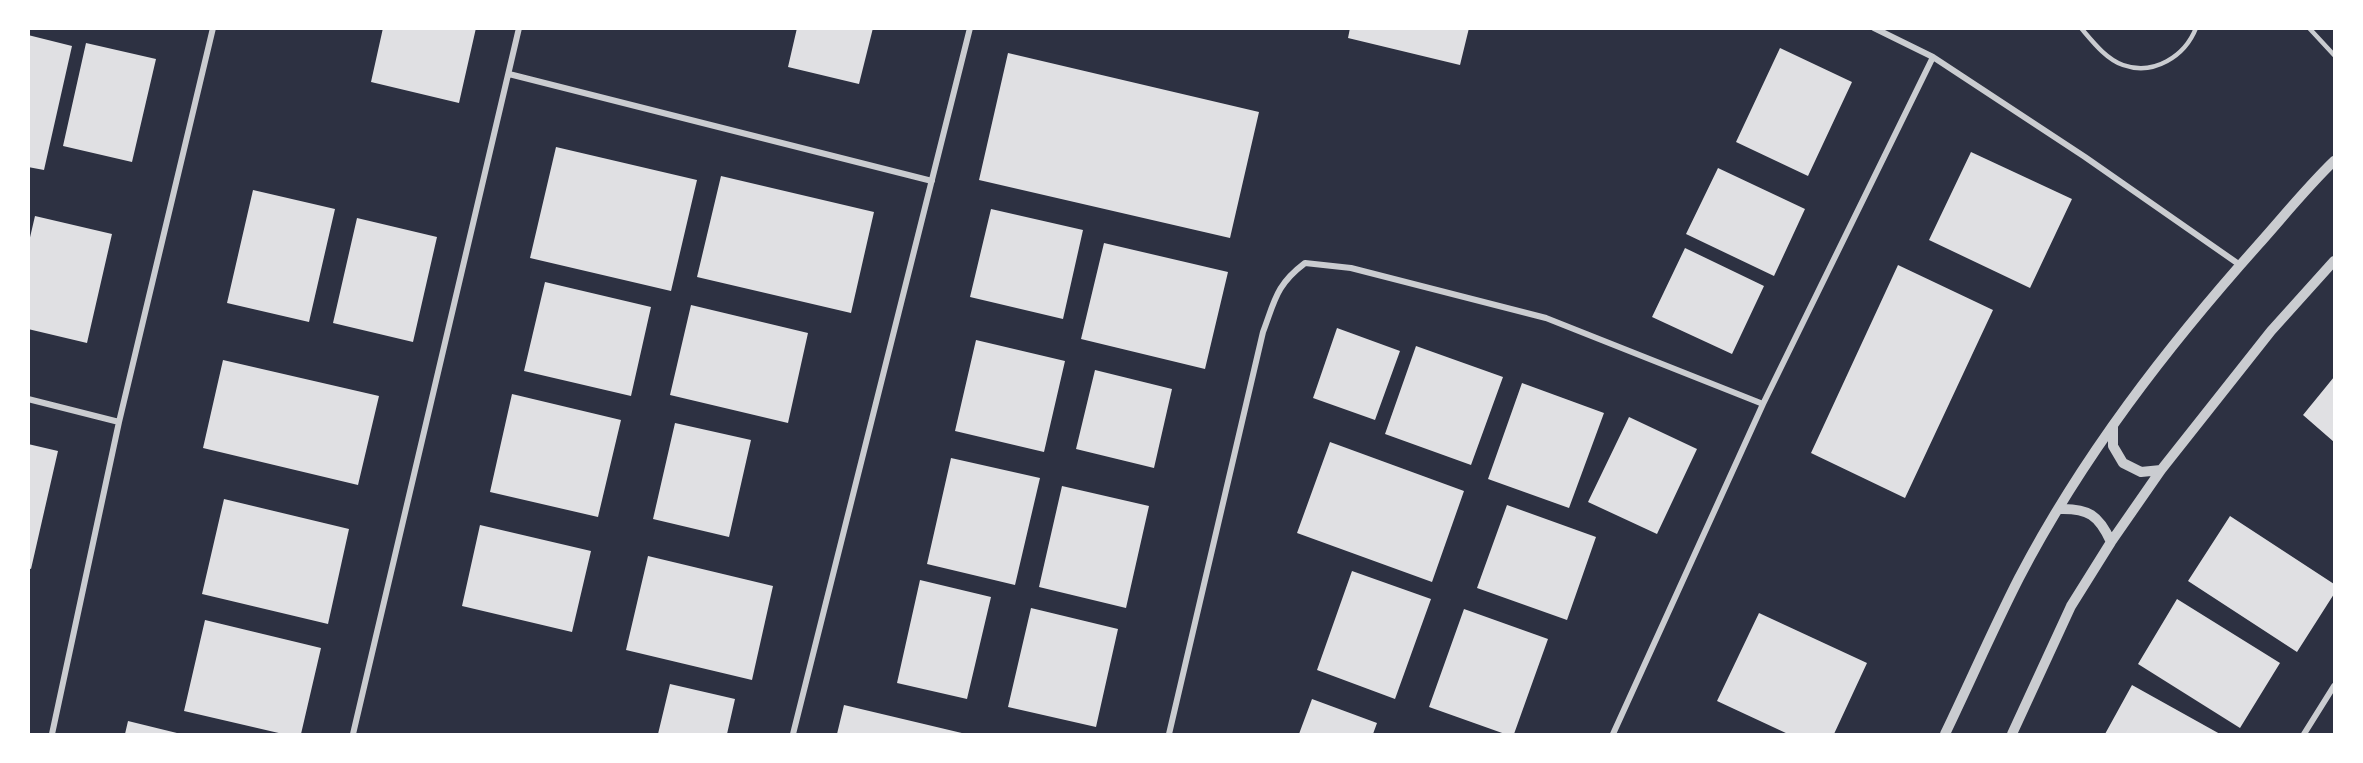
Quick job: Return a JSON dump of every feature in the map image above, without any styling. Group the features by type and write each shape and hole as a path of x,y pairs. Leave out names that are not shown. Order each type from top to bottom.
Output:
{"street":[{"path":"51,735 119,422 213,28"},
{"path":"353,735 519,28"},
{"path":"793,735 970,28"},
{"path":"1874,28 1933,57 2085,157 2241,265"},
{"path":"1613,735 1763,404 1933,57"},
{"path":"509,74 932,181"},
{"path":"1945,735 2019,578 2059,509 2113,426 2174,344 2334,161"},
{"path":"2012,735 2071,606 2111,542 2161,470 2271,331 2334,261"},
{"path":"1168,735 1263,332 1279,288 1288,276 1305,263 1351,267 1546,318 1763,404"},
{"path":"28,399 119,422"},
{"path":"2113,426 2113,446 2123,463 2141,472 2161,470"},
{"path":"2059,509 2076,508 2092,514 2104,526 2111,542"},
{"path":"2304,735 2334,686"}],"lane":[{"path":"2081,28 2100,50 2124,66 2150,68 2171,60 2190,43 2196,28"},
{"path":"2309,28 2334,55"}],"building":[{"path":"383,28 476,28 459,103 371,82"},
{"path":"797,28 873,28 859,84 788,67"},
{"path":"1350,28 1469,28 1460,65 1348,38"},
{"path":"28,35 72,46 44,170 28,167"},
{"path":"86,43 156,59 132,162 63,146"},
{"path":"1780,48 1852,82 1808,176 1736,142"},
{"path":"1008,53 1259,112 1230,238 979,180"},
{"path":"556,147 697,180 671,291 530,258"},
{"path":"1971,152 2072,199 2030,288 1929,240"},
{"path":"1718,168 1805,209 1774,276 1686,234"},
{"path":"721,176 874,212 851,313 697,277"},
{"path":"253,190 335,209 309,322 227,303"},
{"path":"991,209 1083,230 1063,319 970,297"},
{"path":"35,216 112,234 87,343 28,329 28,246"},
{"path":"357,218 437,237 413,342 333,323"},
{"path":"1104,243 1228,272 1205,369 1081,339"},
{"path":"1685,248 1764,286 1732,354 1652,317"},
{"path":"1898,265 1993,310 1905,498 1811,453"},
{"path":"545,282 651,307 631,396 524,371"},
{"path":"691,305 808,333 788,423 670,395"},
{"path":"1337,328 1400,351 1375,420 1313,398"},
{"path":"976,340 1065,361 1044,452 955,431"},
{"path":"1416,346 1503,377 1471,465 1385,434"},
{"path":"223,360 379,396 358,485 203,448"},
{"path":"1095,370 1172,389 1154,468 1076,449"},
{"path":"2334,377 2334,442 2303,415"},
{"path":"1522,383 1604,413 1569,508 1488,479"},
{"path":"512,394 621,420 598,517 490,492"},
{"path":"1629,417 1697,449 1657,534 1588,502"},
{"path":"675,423 751,440 729,537 653,519"},
{"path":"1330,442 1464,491 1432,582 1297,533"},
{"path":"28,444 58,451 31,569 28,568"},
{"path":"951,458 1040,478 1015,585 927,564"},
{"path":"1062,486 1149,506 1126,608 1039,587"},
{"path":"224,499 349,529 328,624 202,594"},
{"path":"1507,505 1596,537 1567,620 1477,588"},
{"path":"2230,516 2334,584 2334,594 2297,652 2188,581"},
{"path":"480,525 591,551 572,632 462,606"},
{"path":"648,556 773,586 752,680 626,650"},
{"path":"1352,571 1431,599 1395,699 1317,670"},
{"path":"920,580 991,597 967,699 897,683"},
{"path":"2177,599 2280,663 2240,728 2138,664"},
{"path":"1031,608 1118,629 1096,727 1008,707"},
{"path":"1464,609 1548,639 1514,734 1505,734 1429,707"},
{"path":"1759,613 1867,663 1834,734 1788,734 1717,701"},
{"path":"205,620 321,648 301,734 283,734 184,711"},
{"path":"670,684 735,699 727,734 658,734"},
{"path":"2132,685 2220,734 2105,734"},
{"path":"1312,699 1377,723 1373,734 1299,734"},
{"path":"844,705 966,734 837,734"},
{"path":"128,721 181,734 125,734"}]}
